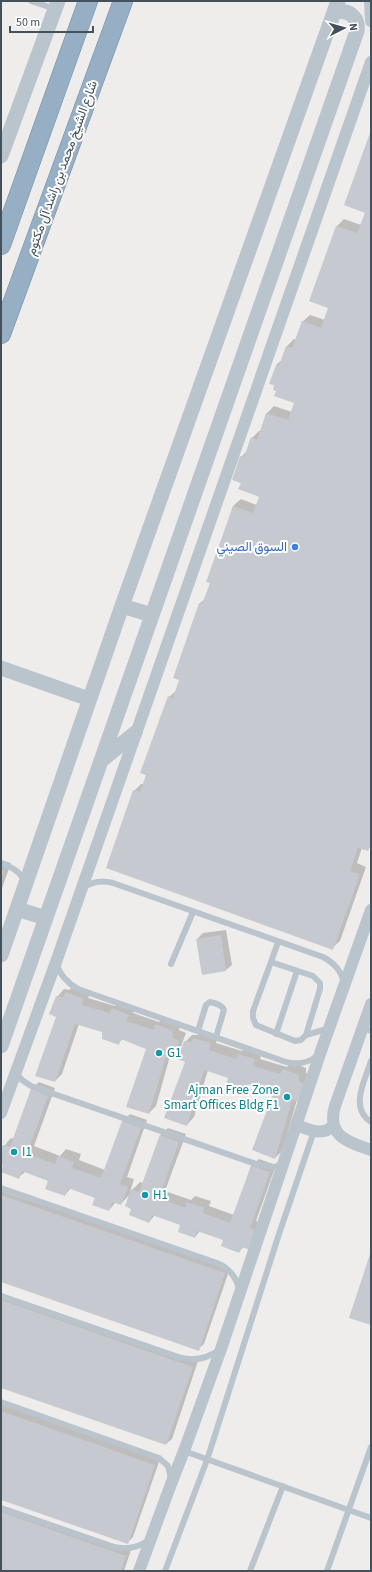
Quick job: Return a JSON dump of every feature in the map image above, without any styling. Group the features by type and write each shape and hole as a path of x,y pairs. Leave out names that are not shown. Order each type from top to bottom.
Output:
{"highway":[{"path":"1,245 88,1"},
{"name":"شارع الشيخ محمد بن راشد آل مكتوم","path":"1,334 123,1"}],"street":[{"path":"370,1 371,21"},
{"path":"1,156 4,140 56,5"},
{"path":"1,955 89,699 336,7 352,15 357,22 357,31 1,1046"},
{"path":"1,1113 56,962 371,62"},
{"path":"122,606 152,616"},
{"path":"1,668 89,699"},
{"path":"101,761 135,733"},
{"path":"17,909 46,918"},
{"path":"139,1571 221,1349 321,1051 371,910"},
{"path":"371,1004 367,1030 335,1106 332,1117 338,1133 346,1141 371,1150"},
{"path":"296,1125 314,1131 327,1130 334,1125"}],"lane":[{"path":"31,1 56,5"},
{"path":"1,863 14,868 23,878 25,884"},
{"path":"80,892 89,884 107,881 330,960 340,971 344,985"},
{"path":"171,964 193,912"},
{"path":"271,962 316,978 320,986 306,1035 302,1040 295,1041 259,1028 253,1018 254,1010 278,942"},
{"path":"56,962 66,981 78,989 292,1064 299,1064 311,1060 321,1051"},
{"path":"276,1034 297,970"},
{"path":"198,1031 206,1005 210,1002 221,1006 224,1010 216,1037"},
{"path":"306,1035 330,1028"},
{"path":"371,1061 359,1099 361,1111 371,1122"},
{"path":"15,1072 22,1080 31,1086 259,1166 274,1167 283,1164"},
{"path":"165,1571 207,1460 279,1234 314,1131"},
{"path":"1,1188 217,1263 229,1270 233,1275 237,1281 240,1294"},
{"path":"1,1296 181,1358 195,1360 202,1359 221,1349"},
{"path":"1,1402 159,1458 168,1466 171,1484"},
{"path":"327,1571 371,1446"},
{"path":"184,1451 371,1518"},
{"path":"250,1571 283,1486"},
{"path":"1,1508 122,1549 137,1547 150,1539"}],"building":[{"name":"السوق الصيني","path":"371,130 371,841 368,851 358,848 350,871 360,874 333,950 106,868 133,790 140,792 146,775 140,773 168,696 173,698 179,680 173,678 199,603 202,604 210,583 206,582 233,506 253,513 259,497 238,489 241,483 232,480 240,456 244,457 251,437 257,440 266,413 288,420 294,403 274,396 276,391 273,390 274,385 269,384 276,365 279,366 286,346 292,348 302,321 321,328 328,308 309,301 336,226 357,233 365,213 344,205"},
{"path":"1,869 4,871 1,879"},
{"path":"221,935 226,971 202,975 196,939"},
{"name":"G1","path":"66,992 84,999 82,1005 110,1013 112,1008 129,1015 126,1021 154,1030 155,1024 173,1031 172,1037 179,1041 173,1057 166,1057 149,1114 126,1107 146,1049 121,1039 119,1045 102,1039 102,1032 75,1024 55,1082 35,1076 56,1017 49,1014 56,996 63,997"},
{"name":"Ajman Free Zone Smart Offices Bldg F1","path":"194,1038 211,1043 209,1050 236,1059 238,1054 255,1059 253,1066 280,1074 283,1069 299,1075 299,1081 306,1085 300,1102 292,1100 275,1159 252,1150 273,1094 248,1084 245,1089 227,1083 228,1078 204,1070 187,1126 164,1118 185,1062 178,1059 184,1041 191,1042"},
{"name":"I1","path":"31,1089 48,1096 27,1154 55,1164 58,1156 74,1162 72,1168 101,1178 122,1121 141,1128 120,1184 128,1187 121,1205 112,1202 109,1211 92,1205 95,1198 68,1188 65,1196 45,1189 48,1181 22,1171 19,1179 1,1172 3,1165 1,1164 1,1149 3,1145 10,1147"},
{"name":"H1","path":"160,1135 179,1142 159,1198 185,1208 187,1202 204,1208 203,1213 230,1223 251,1166 270,1172 250,1228 257,1231 250,1250 242,1247 239,1253 221,1246 223,1240 197,1231 195,1238 178,1232 180,1225 152,1215 149,1223 129,1215 131,1209 125,1206 131,1189 139,1192"},
{"path":"1,1195 225,1273 199,1351 1,1282"},
{"path":"371,1251 371,1325 349,1318"},
{"path":"1,1300 193,1367 166,1445 1,1388"},
{"path":"1,1411 155,1465 128,1544 1,1500"},
{"path":"1,1512 126,1556 121,1571 1,1571"}],"place":[{"name":"السوق الصيني","path":"295,547"},
{"name":"G1","path":"159,1053"},
{"name":"Ajman Free Zone Smart Offices Bldg F1","path":"287,1097"},
{"name":"I1","path":"14,1152"},
{"name":"H1","path":"145,1195"}]}
